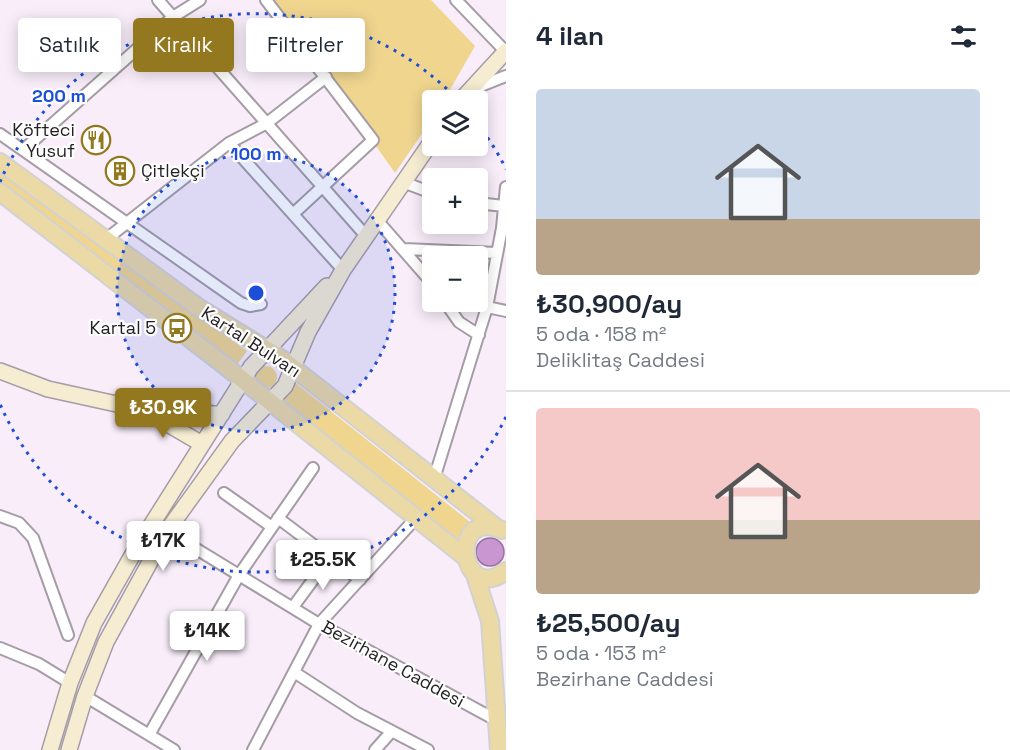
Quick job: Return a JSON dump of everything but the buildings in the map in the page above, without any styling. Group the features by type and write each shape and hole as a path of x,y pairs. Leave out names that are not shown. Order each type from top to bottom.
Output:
{"main road":[{"name":"Kartal Bulvarı","path":"0,162 198,307 292,367 503,532"},
{"name":"Kartal Bulvarı","path":"0,192 465,557"},
{"path":"499,750 490,621 474,572 465,557 465,545 472,534 482,528 503,532"},
{"path":"474,572 491,578 506,571"}],"street":[{"path":"158,0 366,236"},
{"path":"23,150 173,17 200,0"},
{"path":"266,0 374,140 293,214"},
{"path":"456,0 506,51 470,90"},
{"path":"476,90 506,76"},
{"path":"105,240 229,143 267,123 326,77"},
{"path":"0,134 240,303 250,306 261,304"},
{"path":"229,143 343,270"},
{"path":"69,750 85,696 106,642 167,531 232,441 285,386 308,332 343,270 422,155"},
{"path":"403,182 422,189"},
{"path":"506,187 503,236 497,253 488,308 506,311"},
{"path":"488,203 505,203"},
{"path":"377,220 422,271"},
{"path":"404,249 497,253"},
{"path":"50,750 70,683 94,623 133,554 251,367 343,270"},
{"path":"452,312 459,322 480,335"},
{"path":"434,479 487,312"},
{"path":"0,371 48,389 144,410 202,444"},
{"path":"144,410 152,407 193,414 222,414"},
{"path":"149,735 239,575 313,468"},
{"path":"224,493 330,557 360,580"},
{"path":"0,516 19,523 33,538 68,635"},
{"path":"253,750 319,624 416,518"},
{"name":"Bezirhane Caddesi","path":"167,531 319,624 496,720"},
{"path":"293,607 330,557"},
{"path":"0,648 39,664 70,683"},
{"path":"294,672 357,713 427,750"},
{"path":"85,696 174,750"},
{"path":"375,750 392,730"}],"shaded area":[{"path":"273,0 431,0 475,46 450,90 422,90 422,134 395,173 324,72 365,72 365,18 286,18"},
{"path":"0,172 247,351 234,369 0,182"},
{"path":"266,366 274,369 277,377 274,385 266,388 258,385 255,377 258,369"},
{"path":"293,381 470,522 455,542 279,403"},
{"path":"490,538 500,542 504,552 500,562 490,566 480,562 476,552 480,542"}],"place":[{"name":"Köfteci Yusuf","path":"96,140"},
{"name":"Çitlekçi","path":"120,171"},
{"name":"Kartal 5","path":"177,328"}]}
